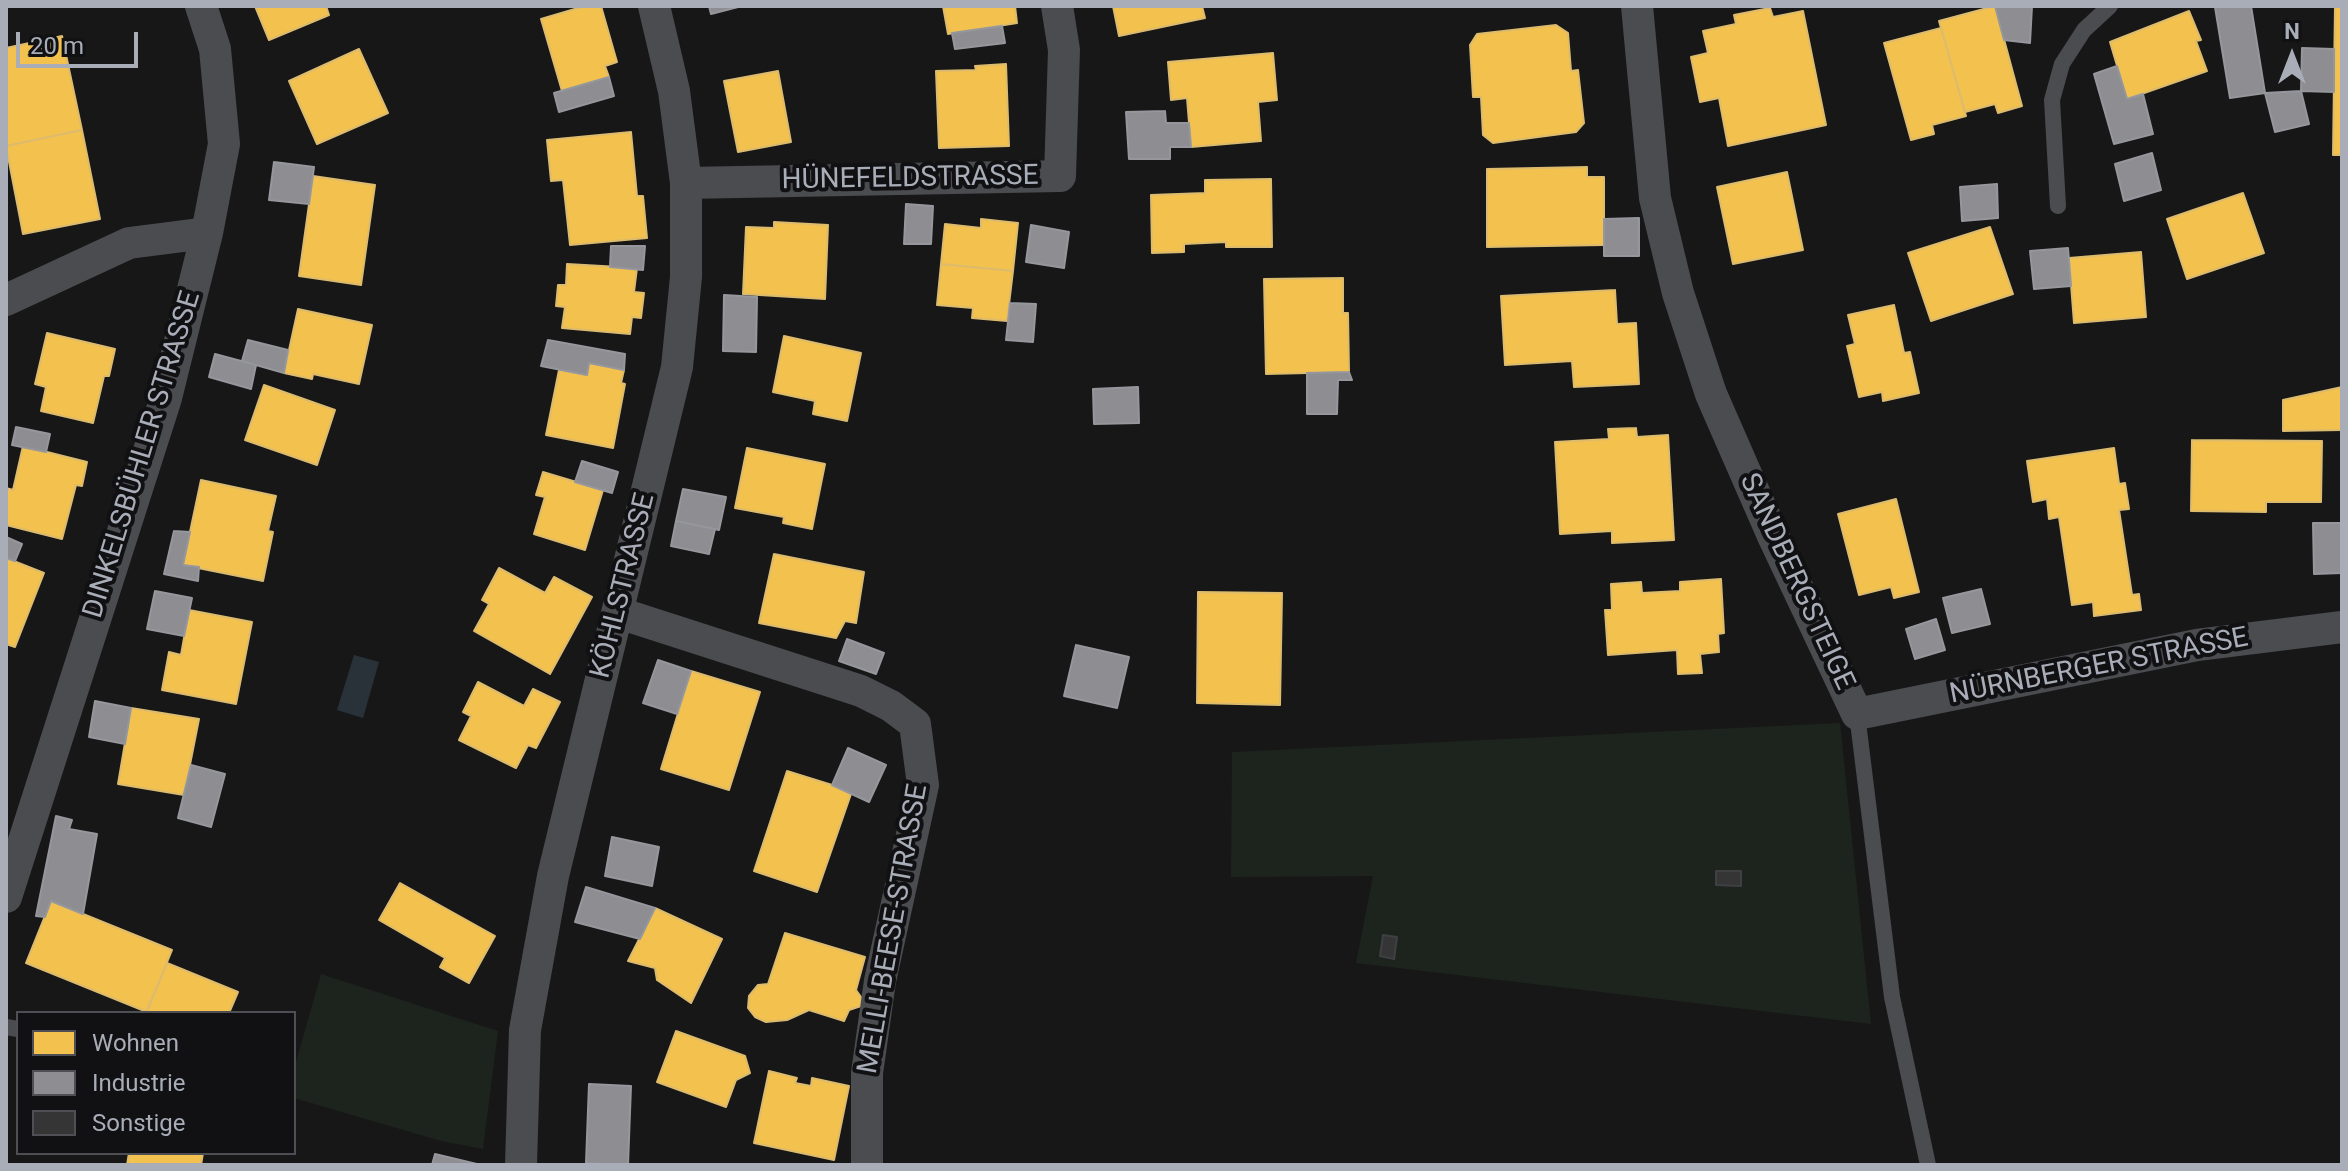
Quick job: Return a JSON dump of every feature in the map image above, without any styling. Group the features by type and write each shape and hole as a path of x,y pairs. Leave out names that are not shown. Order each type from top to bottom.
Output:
{"street":[{"name":"DINKELSBÜHLER STRASSE","path":"6,897 166,398 207,233 224,144 215,49 201,6"},
{"name":"KÖHLSTRASSE","path":"521,1165 525,1030 555,864 677,367 686,277 686,183 674,91 654,6"},
{"name":"HÜNEFELDSTRASSE","path":"686,183 1060,176 1064,50 1057,6"},
{"name":"SANDBERGSTEIGE","path":"1637,6 1655,198 1678,293 1711,394 1774,538 1857,714"},
{"path":"6,300 129,243 207,233"},
{"name":"MELLI-BEESE-STRASSE","path":"619,613 861,691 891,706 915,724 923,785 880,981 867,1073 867,1165"},
{"name":"NÜRNBERGER STRASSE","path":"1857,714 2197,645 2342,627"}],"lane":[{"path":"2058,206 2052,100 2062,64 2084,30 2110,6"},
{"name":"SANDBERGSTEIGE","path":"1857,714 1892,997 1928,1165"}],"shaded area":[{"path":"354,655 379,662 363,718 337,710"},
{"path":"1840,723 1871,1024 1356,963 1373,876 1231,877 1232,752"},
{"path":"321,974 498,1031 483,1149 441,1141 296,1099 296,1062"}],"building: Wohnen":[{"path":"255,6 326,6 329,15 269,40"},
{"path":"585,6 601,6 617,62 605,66 609,77 562,91 541,19"},
{"path":"943,6 1015,6 1017,23 948,34"},
{"path":"1113,6 1202,6 1205,18 1119,36"},
{"path":"1995,6 2022,106 1998,113 1995,104 1965,112 1939,21"},
{"path":"2335,6 2342,6 2342,155 2333,155"},
{"path":"1770,8 1773,17 1803,11 1826,125 1728,146 1719,98 1700,102 1691,57 1708,53 1703,31 1736,24 1734,15"},
{"path":"2189,11 2201,40 2196,41 2207,71 2127,99 2110,42"},
{"path":"1556,25 1568,33 1571,71 1578,70 1584,123 1576,132 1493,143 1483,135 1481,97 1473,97 1470,45 1477,34"},
{"path":"1941,28 1966,116 1932,125 1934,134 1911,140 1884,43"},
{"path":"62,36 82,130 6,146 6,48"},
{"path":"359,49 388,113 317,144 289,81"},
{"path":"1273,53 1277,100 1258,102 1261,141 1191,147 1187,98 1171,100 1168,62"},
{"path":"1006,64 1009,146 939,148 936,71 976,70 975,66"},
{"path":"778,71 791,142 738,152 724,81"},
{"path":"82,130 100,219 23,234 6,146"},
{"path":"631,132 637,196 643,196 647,238 570,245 563,180 551,181 547,140"},
{"path":"1587,167 1587,177 1604,177 1604,245 1487,247 1487,169"},
{"path":"1787,172 1803,250 1733,264 1717,187"},
{"path":"313,176 375,185 361,285 299,276"},
{"path":"1271,179 1272,247 1226,247 1226,242 1184,244 1184,252 1152,253 1151,195 1205,193 1205,180"},
{"path":"2243,193 2264,253 2187,279 2167,219"},
{"path":"981,219 1018,223 1013,271 941,264 945,224 981,228"},
{"path":"774,222 828,225 825,299 743,294 746,227 774,228"},
{"path":"1990,227 2013,294 1931,321 1908,253"},
{"path":"2141,252 2146,317 2074,323 2069,258"},
{"path":"567,264 637,268 634,292 644,293 641,318 632,317 630,334 562,328 565,307 556,306 558,285 566,285"},
{"path":"941,264 1013,271 1007,321 972,318 973,308 937,305"},
{"path":"1343,278 1343,313 1348,313 1349,372 1266,374 1264,279"},
{"path":"1615,290 1617,324 1636,323 1639,384 1574,387 1572,361 1505,365 1501,296"},
{"path":"1894,305 1904,353 1910,352 1919,393 1883,401 1882,392 1859,397 1847,346 1855,344 1848,315"},
{"path":"298,309 372,325 359,384 313,374 312,379 284,373"},
{"path":"47,333 115,349 109,376 104,376 93,423 41,411 46,387 35,384"},
{"path":"784,336 861,353 847,421 813,414 815,401 773,392"},
{"path":"589,363 624,370 621,383 625,384 613,448 546,435 559,370 587,375"},
{"path":"264,385 335,410 317,465 245,440"},
{"path":"2342,387 2342,430 2283,431 2283,400"},
{"path":"1636,428 1637,437 1668,435 1674,540 1612,543 1612,531 1560,534 1555,442 1609,439 1608,429"},
{"path":"2192,440 2322,441 2321,502 2266,502 2266,512 2191,511"},
{"path":"23,446 87,462 82,486 76,485 62,539 6,525 6,488 13,490"},
{"path":"747,448 825,464 812,529 783,523 784,517 735,508"},
{"path":"2114,448 2119,484 2125,483 2129,509 2119,510 2132,595 2139,594 2141,610 2094,616 2093,602 2072,605 2059,517 2049,519 2047,499 2033,502 2027,461"},
{"path":"543,472 603,490 585,550 534,534 545,497 536,495"},
{"path":"201,480 276,496 268,531 273,532 263,581 183,565"},
{"path":"1896,499 1919,592 1894,598 1891,587 1859,595 1838,514"},
{"path":"774,554 864,572 856,623 845,621 836,638 759,623"},
{"path":"6,558 44,573 15,647 6,644"},
{"path":"499,568 545,593 554,577 592,597 550,674 474,631 489,604 482,600"},
{"path":"1721,579 1724,633 1718,634 1719,652 1700,654 1702,673 1678,674 1677,650 1608,655 1605,610 1612,610 1611,584 1641,582 1642,593 1680,591 1680,582"},
{"path":"1198,592 1282,593 1280,705 1197,703"},
{"path":"189,610 252,622 236,704 162,690 169,652 181,655"},
{"path":"691,671 760,692 729,790 661,769"},
{"path":"478,682 524,706 533,689 560,702 536,748 528,745 516,768 459,740 471,716 463,712"},
{"path":"131,708 199,719 184,795 118,784"},
{"path":"787,771 851,794 817,892 754,871"},
{"path":"400,883 495,936 469,983 440,967 445,958 379,920"},
{"path":"51,901 172,950 147,1011 26,963"},
{"path":"655,908 722,939 691,1003 657,980 655,968 628,961"},
{"path":"785,933 865,957 856,990 861,997 861,1006 849,1010 844,1021 809,1010 787,1020 766,1022 755,1017 748,1008 749,996 758,985 768,984"},
{"path":"167,963 238,992 230,1011 147,1011"},
{"path":"676,1031 745,1056 750,1073 736,1080 726,1107 657,1082"},
{"path":"769,1071 797,1078 795,1083 811,1086 812,1078 849,1086 834,1160 754,1143"},
{"path":"129,1155 203,1155 201,1165 127,1165"}],"building: Industrie":[{"path":"709,6 742,6 711,14"},
{"path":"1995,6 2032,6 2030,43 2004,40"},
{"path":"2251,6 2265,93 2230,98 2215,7"},
{"path":"1002,26 1005,43 955,49 952,33"},
{"path":"2302,48 2334,49 2334,92 2301,91"},
{"path":"2117,66 2127,99 2143,94 2153,134 2114,144 2094,74"},
{"path":"609,77 614,96 559,112 554,93"},
{"path":"2301,91 2309,124 2275,132 2265,93"},
{"path":"1165,111 1166,123 1189,123 1191,147 1170,147 1170,159 1129,159 1126,112"},
{"path":"2152,153 2161,190 2124,201 2115,164"},
{"path":"274,162 314,167 309,204 269,200"},
{"path":"1997,184 1998,218 1962,221 1960,187"},
{"path":"906,204 933,206 931,244 904,244"},
{"path":"1639,218 1639,256 1604,256 1604,219"},
{"path":"1031,225 1069,232 1064,268 1026,262"},
{"path":"611,246 645,246 643,270 610,267"},
{"path":"2068,248 2071,286 2034,289 2030,251"},
{"path":"724,295 757,297 756,352 723,351"},
{"path":"1010,303 1036,304 1033,342 1006,340"},
{"path":"248,340 288,350 284,373 242,361"},
{"path":"548,340 625,354 624,370 589,363 587,375 541,366"},
{"path":"215,354 256,365 251,389 209,377"},
{"path":"1349,372 1352,380 1338,380 1337,414 1307,414 1307,373"},
{"path":"1138,387 1139,423 1094,424 1093,389"},
{"path":"16,427 50,434 46,452 12,445"},
{"path":"582,461 618,472 612,493 575,482"},
{"path":"683,489 726,497 719,530 676,521"},
{"path":"676,521 715,529 709,554 671,546"},
{"path":"2313,523 2342,523 2342,573 2314,574"},
{"path":"174,531 190,532 183,565 199,567 198,581 164,574"},
{"path":"6,537 22,544 15,561 6,558"},
{"path":"1981,589 1990,624 1952,633 1943,598"},
{"path":"155,591 192,598 184,636 147,629"},
{"path":"1936,619 1945,650 1915,659 1906,629"},
{"path":"847,639 884,653 876,674 839,661"},
{"path":"1076,645 1129,657 1117,708 1064,696"},
{"path":"658,660 691,671 677,714 643,703"},
{"path":"95,701 131,708 125,744 89,737"},
{"path":"848,748 886,765 869,802 832,785"},
{"path":"191,765 225,774 211,827 178,818"},
{"path":"56,816 72,820 69,829 97,834 83,914 51,901 45,917 36,916"},
{"path":"612,837 659,847 652,886 605,876"},
{"path":"586,887 655,908 640,939 575,922"},
{"path":"589,1084 631,1086 628,1165 586,1163"},
{"path":"435,1154 481,1165 432,1165"}],"building: Sonstige":[{"path":"1716,871 1741,871 1741,886 1716,885"},
{"path":"1383,935 1397,937 1394,959 1380,956"}]}
